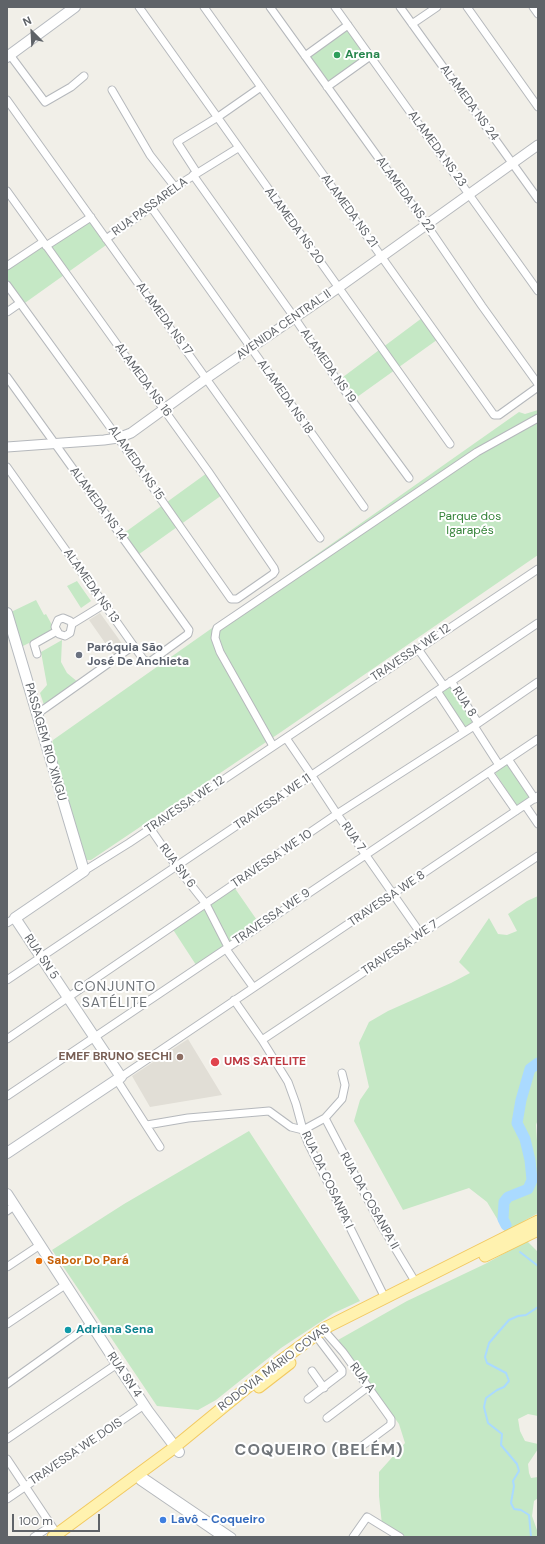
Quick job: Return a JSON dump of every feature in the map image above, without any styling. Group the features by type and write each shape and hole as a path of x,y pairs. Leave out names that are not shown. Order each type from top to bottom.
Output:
{"main road":[{"path":"8,56 75,7"},
{"name":"PASSAGEM RIO XINGU","path":"7,613 84,871"},
{"path":"11,920 84,871"},
{"name":"RUA SN 5","path":"11,920 41,958 68,997 94,1036 119,1078"},
{"path":"7,1152 119,1078"},
{"name":"RUA SN 4","path":"7,1194 11,1208 40,1245 144,1405 177,1449"},
{"name":"RODOVIA MÁRIO COVAS","path":"56,1533 142,1479 271,1368 325,1328 538,1221"},
{"name":"RODOVIA MÁRIO COVAS","path":"56,1533 177,1449 324,1338 538,1230"}],"street":[{"name":"ALAMEDA NS 20","path":"139,7 450,444"},
{"name":"ALAMEDA NS 21","path":"204,7 494,414 499,414 538,387"},
{"name":"ALAMEDA NS 22","path":"270,7 326,87 426,224 538,384"},
{"name":"ALAMEDA NS 23","path":"335,7 538,291"},
{"name":"ALAMEDA NS 24","path":"400,7 538,199"},
{"path":"412,24 437,7"},
{"path":"467,7 538,107"},
{"path":"533,7 538,14"},
{"path":"305,56 348,25"},
{"path":"8,56 45,102 71,87 84,76"},
{"path":"326,87 370,56"},
{"path":"218,117 261,87"},
{"path":"112,90 150,155 175,187"},
{"name":"ALAMEDA NS 17","path":"7,100 320,538"},
{"name":"ALAMEDA NS 19","path":"218,117 177,142 195,174 337,380 409,478"},
{"name":"AVENIDA CENTRAL II","path":"7,447 118,438 131,433 294,317 338,288 538,145"},
{"name":"RUA PASSARELA","path":"106,239 151,207 175,187 238,148"},
{"name":"ALAMEDA NS 16","path":"7,191 164,409 275,572"},
{"name":"ALAMEDA NS 18","path":"151,207 364,508"},
{"path":"7,266 91,217"},
{"name":"ALAMEDA NS 15","path":"7,285 118,438 232,600 237,599 275,572"},
{"path":"7,312 20,303"},
{"name":"ALAMEDA NS 14","path":"7,377 189,632"},
{"path":"273,746 222,656 215,638 218,628 477,452 538,418"},
{"name":"ALAMEDA NS 13","path":"7,467 143,659 149,662 189,632"},
{"name":"TRAVESSA WE 12","path":"84,871 538,569"},
{"path":"72,624 67,619 63,618 58,620 55,627 59,634 69,637 72,624 104,605"},
{"name":"TRAVESSA WE 11","path":"7,980 538,623"},
{"path":"37,654 34,644 57,631"},
{"path":"37,714 133,646"},
{"name":"RUA 8","path":"418,649 444,686"},
{"name":"RUA 8","path":"451,681 499,764"},
{"name":"TRAVESSA WE 10","path":"7,1038 337,814 538,682"},
{"name":"RUA 8","path":"437,691 464,732"},
{"name":"RUA 7","path":"286,738 421,934"},
{"name":"TRAVESSA WE 9","path":"7,1096 94,1036 538,739"},
{"path":"508,759 536,797"},
{"path":"489,772 516,811"},
{"name":"TRAVESSA WE 8","path":"234,1000 393,895 536,797"},
{"path":"525,805 538,824"},
{"name":"RUA SN 6","path":"150,828 176,866 206,904 227,948"},
{"name":"TRAVESSA WE 7","path":"262,1040 538,856"},
{"path":"227,948 253,987"},
{"path":"160,1147 119,1078 234,1000"},
{"name":"RUA DA COSANPA I","path":"234,1000 262,1040 288,1082 303,1130 337,1204 385,1298"},
{"path":"147,1125 188,1118 267,1111 273,1113 291,1127 303,1130 325,1118 342,1099 345,1085 342,1072"},
{"name":"RUA DA COSANPA II","path":"325,1118 381,1225 416,1283"},
{"path":"7,1267 40,1245"},
{"path":"7,1324 65,1285"},
{"path":"7,1384 90,1324"},
{"path":"308,1399 342,1373 342,1370 324,1338"},
{"name":"RUA A","path":"324,1338 343,1352 389,1416 391,1424 358,1449"},
{"path":"7,1439 117,1364"},
{"path":"312,1371 324,1388"},
{"path":"327,1418 368,1387"},
{"name":"TRAVESSA WE DOIS","path":"7,1499 144,1405"},
{"path":"7,1459 56,1533 34,1537"},
{"path":"142,1479 203,1521 222,1537"},
{"path":"353,1537 367,1518 391,1535 400,1537"},
{"path":"203,1521 232,1537"}],"shaded area":[{"path":"100,613 126,649 115,657 89,620"},
{"name":"EMEF BRUNO SECHI","path":"188,1039 222,1095 150,1107 132,1076"}],"green space":[{"name":"Arena","path":"348,23 370,54 327,86 304,55"},
{"path":"91,218 109,243 22,305 7,285 7,267 43,242 47,248"},
{"path":"426,315 441,337 353,400 339,380"},
{"name":"Parque dos Igarapés","path":"538,410 538,555 281,732 91,860 85,860 51,746 53,740 519,412 525,414"},
{"path":"207,473 222,495 135,557 120,536"},
{"path":"77,581 91,601 81,608 67,586"},
{"path":"36,600 44,615 46,614 52,625 53,631 21,647 11,612"},
{"path":"62,640 61,662 67,673 79,683 44,705 40,693 47,685 41,652"},
{"path":"451,685 475,722 465,729 440,692"},
{"path":"507,763 530,798 517,806 494,771"},
{"path":"234,887 261,926 198,968 172,928"},
{"path":"538,896 538,1119 536,1125 538,1156 538,1213 505,1232 487,1202 469,1188 403,1210 354,1121 360,1100 369,1087 359,1043 369,1022 388,1011 470,973 459,962 489,918 498,934 507,935 517,931 508,914 527,901"},
{"path":"249,1131 360,1301 334,1313 281,1348 216,1400 198,1410 157,1406 52,1250 124,1204"},
{"path":"527,1241 538,1252 538,1416 528,1414 518,1419 520,1431 525,1441 538,1444 538,1449 528,1464 531,1478 538,1477 538,1498 534,1501 532,1516 538,1537 400,1537 382,1525 379,1496 379,1472 405,1443 399,1424 338,1340 407,1301 485,1264"}],"waterway":[{"path":"506,1225 503,1219 504,1202 508,1197 528,1189 532,1180 530,1160 525,1139 517,1123 521,1100 530,1069 538,1063"},
{"path":"520,1252 538,1266"},
{"path":"531,1537 529,1515 521,1510 514,1509 511,1503 514,1486 513,1481 519,1471 517,1464 501,1445 502,1434 488,1423 484,1407 486,1398 504,1387 509,1381 506,1373 487,1363 485,1357 489,1343 509,1320 518,1316 526,1315 538,1307"}],"place":[{"name":"Arena","path":"337,55"},
{"name":"Paróquia São José De Anchieta","path":"79,655"},
{"name":"EMEF BRUNO SECHI","path":"180,1057"},
{"name":"UMS SATELITE","path":"215,1062"},
{"name":"Sabor Do Pará","path":"39,1261"},
{"name":"Adriana Sena","path":"68,1330"},
{"name":"Lavô - Coqueiro","path":"163,1520"}],"district":[{"name":"CONJUNTO SATÉLITE","path":"115,996"},
{"name":"COQUEIRO (BELÉM)","path":"319,1451"}]}
